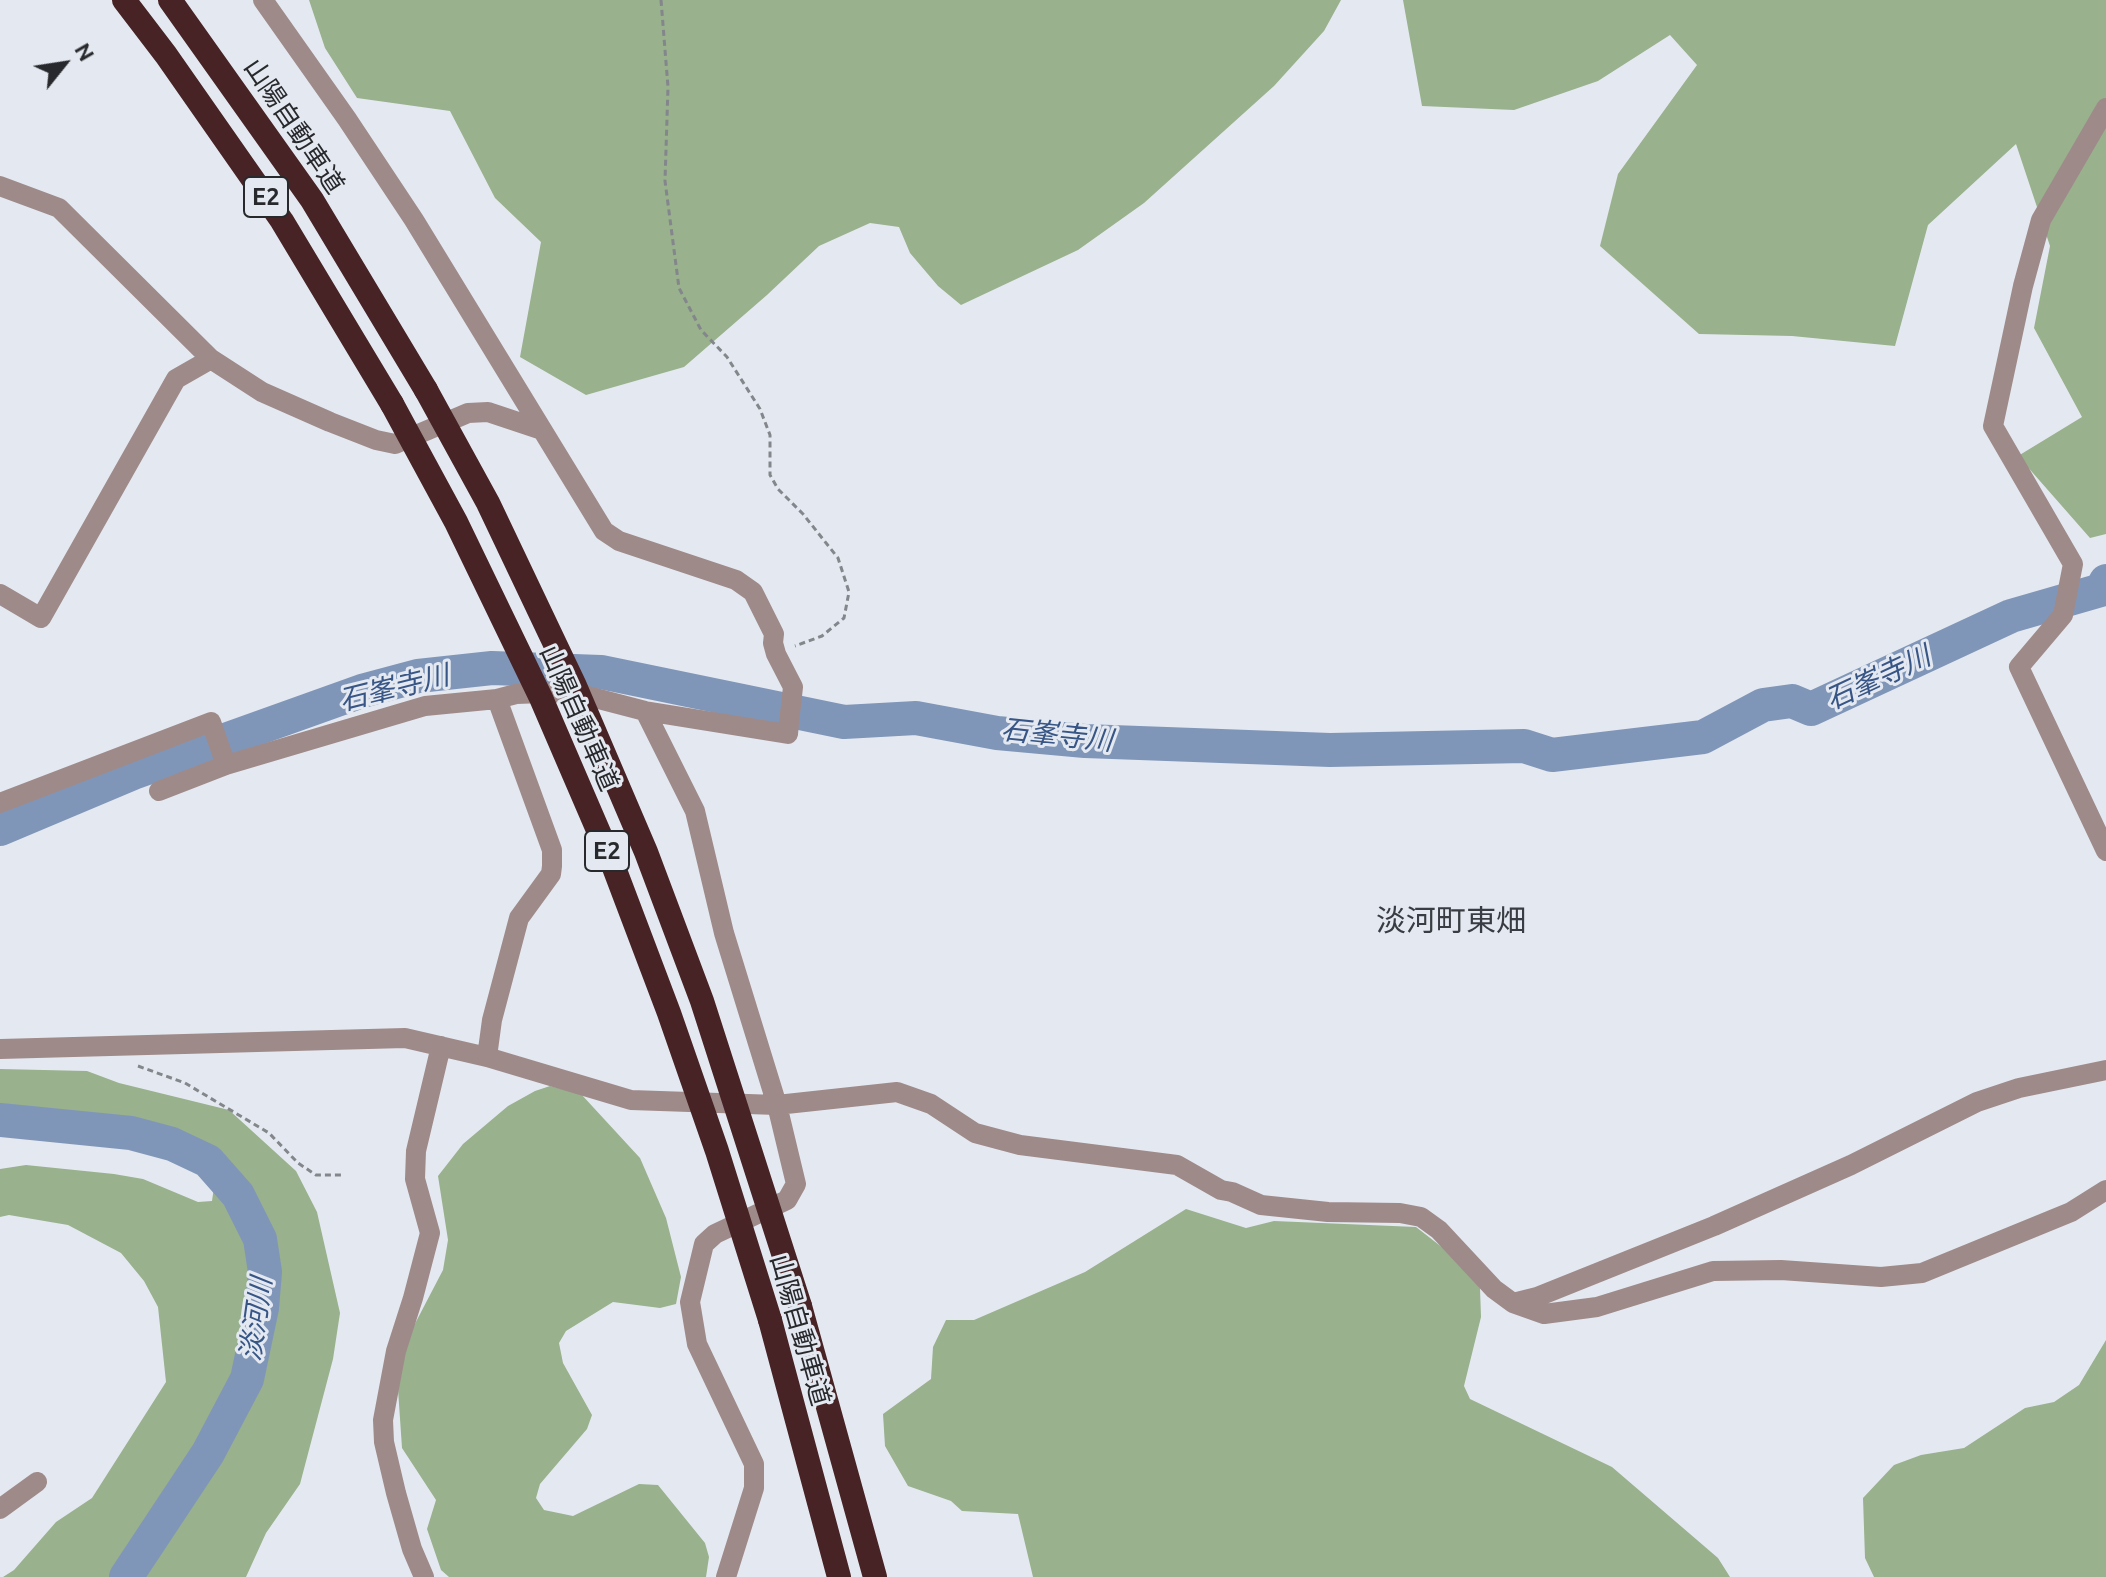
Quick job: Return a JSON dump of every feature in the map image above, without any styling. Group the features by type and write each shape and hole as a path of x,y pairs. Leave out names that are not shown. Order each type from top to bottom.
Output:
{"highway":[{"name":"山陽自動車道","path":"124,0 282,221 392,404 456,522 541,698 613,865 717,1151 770,1320 839,1577"},
{"name":"山陽自動車道","path":"170,0 312,200 426,390 488,503 575,686 646,852 702,1001 800,1306 875,1577"}],"street":[{"path":"159,791 226,765 425,706 497,699 516,694 572,692 645,711 788,734 793,687 776,654 774,634 753,592 736,580 619,541 604,531 414,220 263,0"},
{"path":"2106,108 2041,220 2023,286 1993,426 2073,564 2063,615 2019,667 2106,851"},
{"path":"0,186 59,208 211,359 262,392 376,440 395,444 468,413 488,412 542,430"},
{"path":"0,594 41,618 176,379 211,359"},
{"path":"487,1057 492,1020 519,918 551,874 552,866 552,850 497,699"},
{"path":"645,711 695,811 724,933 777,1105 796,1184 787,1200 715,1234 704,1244 690,1302 697,1344 754,1464 754,1488 726,1577"},
{"path":"0,803 211,722 226,765"},
{"path":"0,1049 405,1038 487,1057 631,1100 777,1105 897,1092 931,1104 975,1133 1020,1145 1177,1165 1221,1190 1261,1205 1328,1212 1400,1213 1421,1217 1439,1230 1494,1289 1513,1303 1544,1314 1597,1307 1713,1271 1781,1270 1881,1277 1922,1273 2071,1212 2106,1190"},
{"path":"424,1577 412,1549 396,1493 384,1442 383,1420 396,1351 430,1233 415,1179 415,1165 441,1046"},
{"path":"1513,1303 1537,1297 1714,1226 1851,1165 1977,1102 2019,1088 2106,1070"},
{"path":"0,1509 37,1482"}],"path":[{"path":"661,0 668,87 665,181 679,288 701,330 727,357 760,409 770,435 770,475 838,558 849,592 844,618 822,636 776,654"},
{"path":"128,1063 185,1083 269,1133 298,1163 316,1175 341,1175"}],"green space":[{"path":"309,0 1341,0 1324,31 1274,86 1144,203 1078,250 961,305 938,286 910,253 899,227 870,223 819,246 684,367 586,395 520,357 541,242 495,198 450,111 357,98 325,48"},
{"path":"1403,0 2106,0 2106,534 2090,538 2018,456 2082,417 2034,328 2050,246 2016,144 1928,225 1895,346 1792,336 1699,334 1600,246 1618,174 1697,65 1670,35 1598,81 1514,110 1422,106"},
{"path":"0,1069 87,1071 119,1083 229,1110 296,1171 317,1212 340,1313 333,1359 300,1484 266,1533 246,1577 3,1577 14,1570 56,1522 92,1498 166,1382 158,1307 144,1281 121,1253 68,1225 9,1215 0,1217 0,1169 26,1165 114,1174 143,1179 198,1202 212,1201 214,1187 207,1173 167,1149 94,1131 0,1122"},
{"path":"550,1086 581,1094 640,1158 666,1218 681,1277 676,1304 660,1308 613,1302 566,1331 559,1343 563,1363 592,1415 587,1429 540,1484 536,1498 544,1510 573,1516 639,1484 658,1485 705,1543 709,1557 706,1577 449,1577 441,1570 427,1529 436,1500 402,1448 396,1360 443,1270 448,1240 438,1176 463,1144 508,1106"},
{"path":"1186,1209 1246,1228 1274,1221 1416,1227 1461,1262 1480,1288 1481,1317 1464,1386 1470,1399 1612,1467 1718,1558 1730,1577 1033,1577 1018,1514 962,1511 951,1501 908,1486 885,1446 883,1414 931,1379 933,1347 946,1320 974,1320 1085,1272"},
{"path":"2106,1340 2106,1577 1874,1577 1865,1558 1863,1498 1894,1465 1921,1455 1964,1448 2025,1408 2054,1402 2079,1385"}],"waterway":[{"name":"石峯寺川","path":"0,829 133,773 362,691 418,676 492,668 601,672 844,722 916,718 997,733 1085,741 1330,750 1524,746 1552,755 1703,737 1763,705 1792,701 1811,709 2011,616 2101,590 2106,581"},
{"name":"石峯寺川","path":"2101,590 2106,590"},
{"name":"淡河川","path":"0,1120 131,1133 172,1144 208,1161 238,1195 260,1239 265,1272 262,1308 247,1379 208,1453 126,1577"}],"district":[{"name":"淡河町東畑","path":"1451,921"}]}
